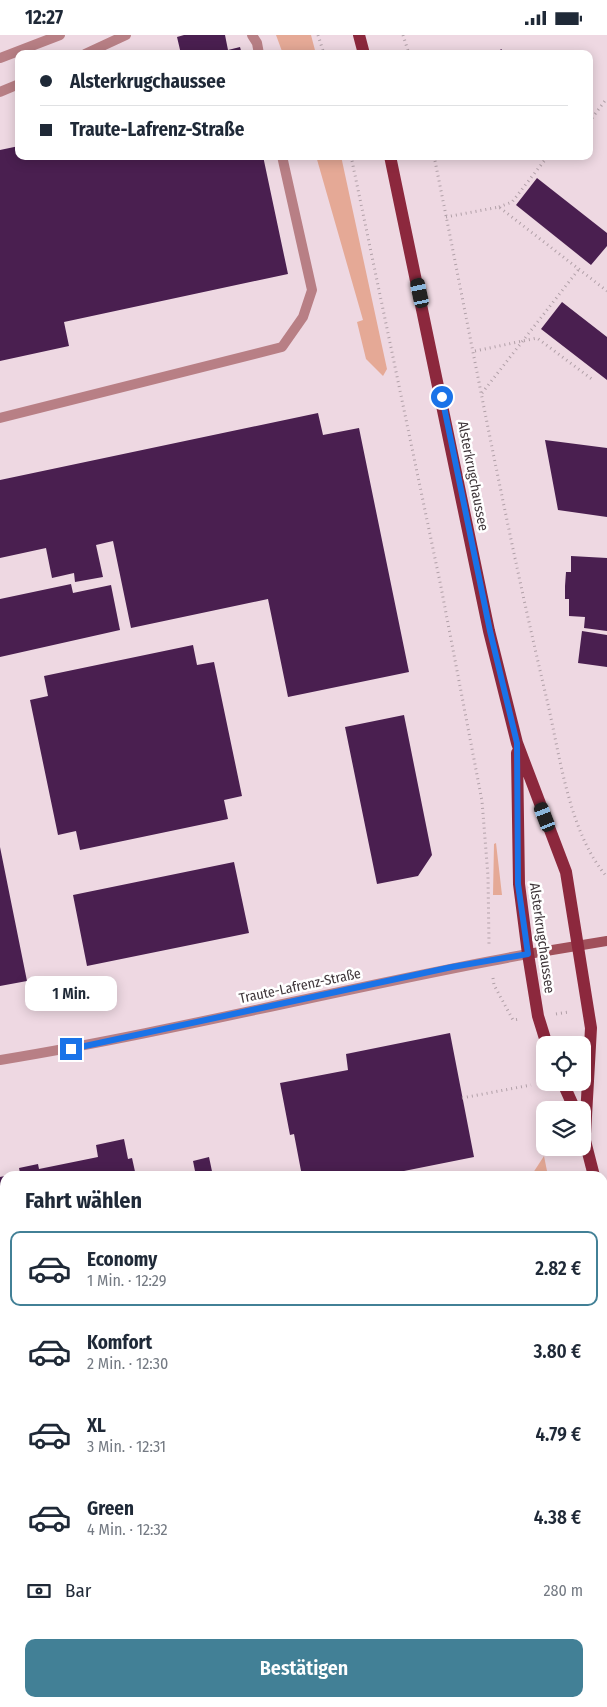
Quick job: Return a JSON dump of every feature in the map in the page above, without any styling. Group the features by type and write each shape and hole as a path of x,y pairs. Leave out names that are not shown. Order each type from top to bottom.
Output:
{"main road":[{"path":"359,35 363,50"},
{"name":"Alsterkrugchaussee","path":"391,160 490,631 517,743 566,872 591,1028 586,1101"},
{"name":"Alsterkrugchaussee","path":"517,743 518,884 538,1016 544,1036"},
{"name":"Traute-Lafrenz-Straße","path":"528,954 607,941"},
{"name":"Alsterkrugchaussee","path":"590,1156 593,1171"}],"street":[{"path":"21,50 60,35"},
{"path":"94,50 126,35"},
{"path":"252,35 257,43 258,50"},
{"path":"0,58 15,52"},
{"path":"0,92 15,86"},
{"path":"0,418 282,347 303,317 312,290 283,160"},
{"name":"Traute-Lafrenz-Straße","path":"0,1060 89,1045 452,967 528,954"}],"path":[{"path":"318,35 323,50"},
{"path":"403,35 408,50"},
{"path":"593,117 607,98"},
{"path":"352,160 439,578 482,801 488,876 487,934"},
{"path":"435,160 537,657 571,800 587,849 607,877"},
{"path":"446,217 499,207 512,202 545,160"},
{"path":"499,207 607,291"},
{"path":"482,393 579,269"},
{"path":"474,351 537,338 593,381"},
{"path":"494,985 513,1020"},
{"path":"538,1016 588,1009"},
{"path":"462,1098 531,1085"}],"shaded area":[{"path":"276,35 311,35 315,50 282,50"},
{"path":"317,160 342,160 387,369 383,376 366,359 357,322 363,320"},
{"path":"496,843 502,895 493,895 494,844"},
{"path":"544,1156 547,1171 534,1171"}],"building":[{"path":"184,35 225,35 228,50 180,50 177,37"},
{"path":"240,47 241,50 228,50"},
{"path":"15,147 15,160 264,160 288,274 64,322 69,346 0,361 0,150"},
{"path":"537,178 607,233 607,246 591,265 516,205"},
{"path":"562,302 607,337 607,380 541,329"},
{"path":"318,413 323,435 359,428 409,672 288,697 268,599 131,628 113,541 96,545 103,577 75,582 74,573 52,578 46,548 0,558 0,480"},
{"path":"545,440 607,448 607,517 558,510"},
{"path":"571,556 607,558 607,631 584,628 585,617 569,616 569,599 565,599 565,586 566,572 571,572"},
{"path":"71,584 73,593 111,585 120,630 0,657 0,599"},
{"path":"582,631 607,635 607,667 578,663"},
{"path":"193,645 197,665 214,662 242,796 224,800 228,819 80,850 76,831 58,835 30,700 48,696 44,676"},
{"path":"404,715 432,855 418,876 377,884 345,727"},
{"path":"0,847 27,981 0,986"},
{"path":"234,862 249,933 87,966 73,895"},
{"path":"450,1033 474,1157 404,1171 301,1171 294,1134 290,1135 280,1083 348,1070 346,1054"},
{"path":"124,1139 128,1159 132,1158 135,1171 20,1171 19,1168 38,1164 39,1169 98,1157 96,1145"},
{"path":"209,1157 212,1171 195,1171 193,1161"}],"route":[{"path":"71,1049 452,967 528,954 518,884 517,743 490,631 442,397"}]}
